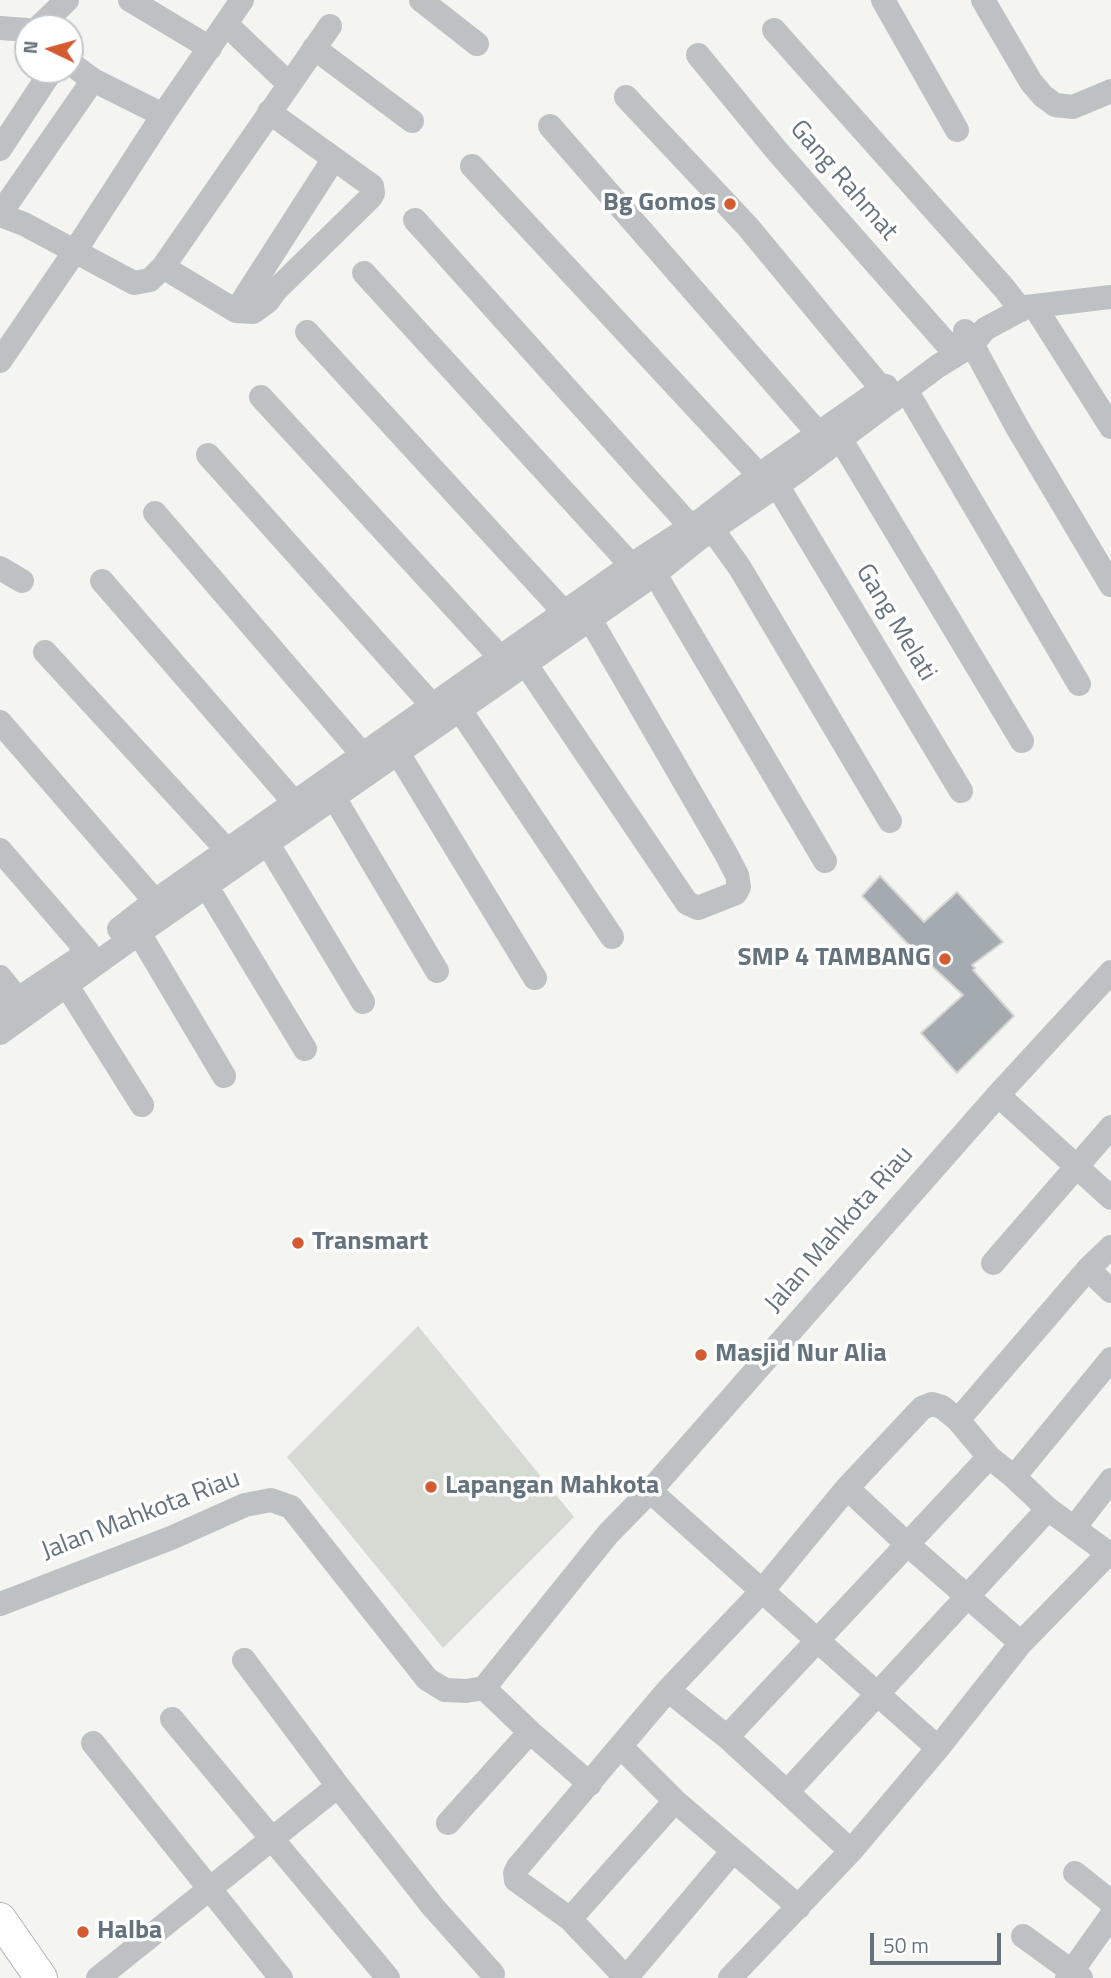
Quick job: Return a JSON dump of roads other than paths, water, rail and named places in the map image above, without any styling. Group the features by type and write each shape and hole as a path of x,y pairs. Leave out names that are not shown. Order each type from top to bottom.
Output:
{"main road":[{"path":"1,1923 41,1978"}],"street":[{"path":"52,14 67,0"},
{"path":"130,0 211,48"},
{"path":"0,361 242,0"},
{"path":"421,0 477,44"},
{"path":"883,0 957,130"},
{"path":"983,0 1031,82 1055,105 1073,107 1111,91"},
{"path":"226,24 289,84"},
{"path":"93,80 0,214 135,284 150,280 163,267 330,26"},
{"path":"774,30 1004,288 1028,308 1111,428"},
{"path":"314,48 412,121"},
{"name":"Gang Rahmat","path":"698,55 777,151 967,337 1111,585"},
{"path":"84,73 163,115"},
{"path":"0,149 43,84"},
{"path":"626,97 748,227 893,393 1079,684"},
{"path":"163,267 236,311 253,312 371,197 372,186 269,112"},
{"path":"550,126 830,437 1023,741"},
{"path":"236,311 333,160"},
{"name":"Gang Melati","path":"472,166 768,480 961,791"},
{"path":"415,220 740,568 890,821"},
{"path":"364,273 631,565"},
{"path":"0,1033 63,979 129,934 206,887 335,799 398,753 445,712 512,664 590,620 655,574 702,528 893,393 967,337 1028,308 1111,297"},
{"path":"307,332 564,612"},
{"path":"261,397 512,664 687,903 698,908 736,893 739,887 737,875 725,852 590,620"},
{"path":"208,455 445,712 612,937"},
{"path":"155,513 363,755"},
{"path":"512,664 564,612 631,565 702,528"},
{"path":"0,568 22,581"},
{"path":"655,574 825,861"},
{"path":"102,581 294,803"},
{"path":"45,652 227,850"},
{"path":"0,977 9,1004 63,979 88,952 129,934 155,901 294,803 363,755 445,712"},
{"path":"0,722 155,901"},
{"path":"398,753 535,978"},
{"path":"335,799 437,971"},
{"path":"268,844 363,1002"},
{"path":"0,850 88,952"},
{"path":"206,887 304,1049"},
{"path":"129,934 224,1076"},
{"name":"Jalan Mahkota Riau","path":"0,1604 171,1538 245,1505 271,1500 292,1507 427,1679 445,1690 484,1688 608,1534 650,1491 998,1095 1111,972"},
{"path":"63,979 142,1105"},
{"path":"998,1095 1111,1198"},
{"path":"993,1263 1111,1127"},
{"path":"958,1420 1088,1269 1111,1247"},
{"path":"1088,1269 1111,1291"},
{"path":"1014,1477 1111,1359"},
{"path":"730,1978 851,1851 938,1748 1021,1643 1110,1554 1048,1509 989,1457 958,1420 942,1407 932,1404 922,1408 847,1488 762,1591 668,1690 515,1873 516,1880 570,1919 626,1978 733,1851"},
{"path":"727,1737 989,1457"},
{"path":"1074,1528 1111,1480"},
{"path":"847,1488 1021,1643"},
{"path":"650,1491 938,1748"},
{"path":"788,1791 1048,1509"},
{"path":"244,1660 338,1786 492,1977"},
{"path":"484,1688 590,1784"},
{"path":"668,1690 727,1737 851,1851"},
{"path":"172,1719 388,1978"},
{"path":"448,1823 530,1732"},
{"path":"93,1743 281,1978"},
{"path":"621,1747 674,1801 799,1907"},
{"path":"98,1978 338,1786"},
{"path":"570,1919 674,1801"},
{"path":"1075,1874 1111,1902"},
{"path":"1023,1936 1073,1976 1111,1916"}],"place":[{"name":"Bg Gomos","path":"730,204"},
{"name":"SMP 4 TAMBANG","path":"945,959"},
{"name":"Transmart","path":"298,1243"},
{"name":"Masjid Nur Alia","path":"701,1355"},
{"name":"Lapangan Mahkota","path":"431,1487"},
{"name":"Halba","path":"83,1932"}]}
